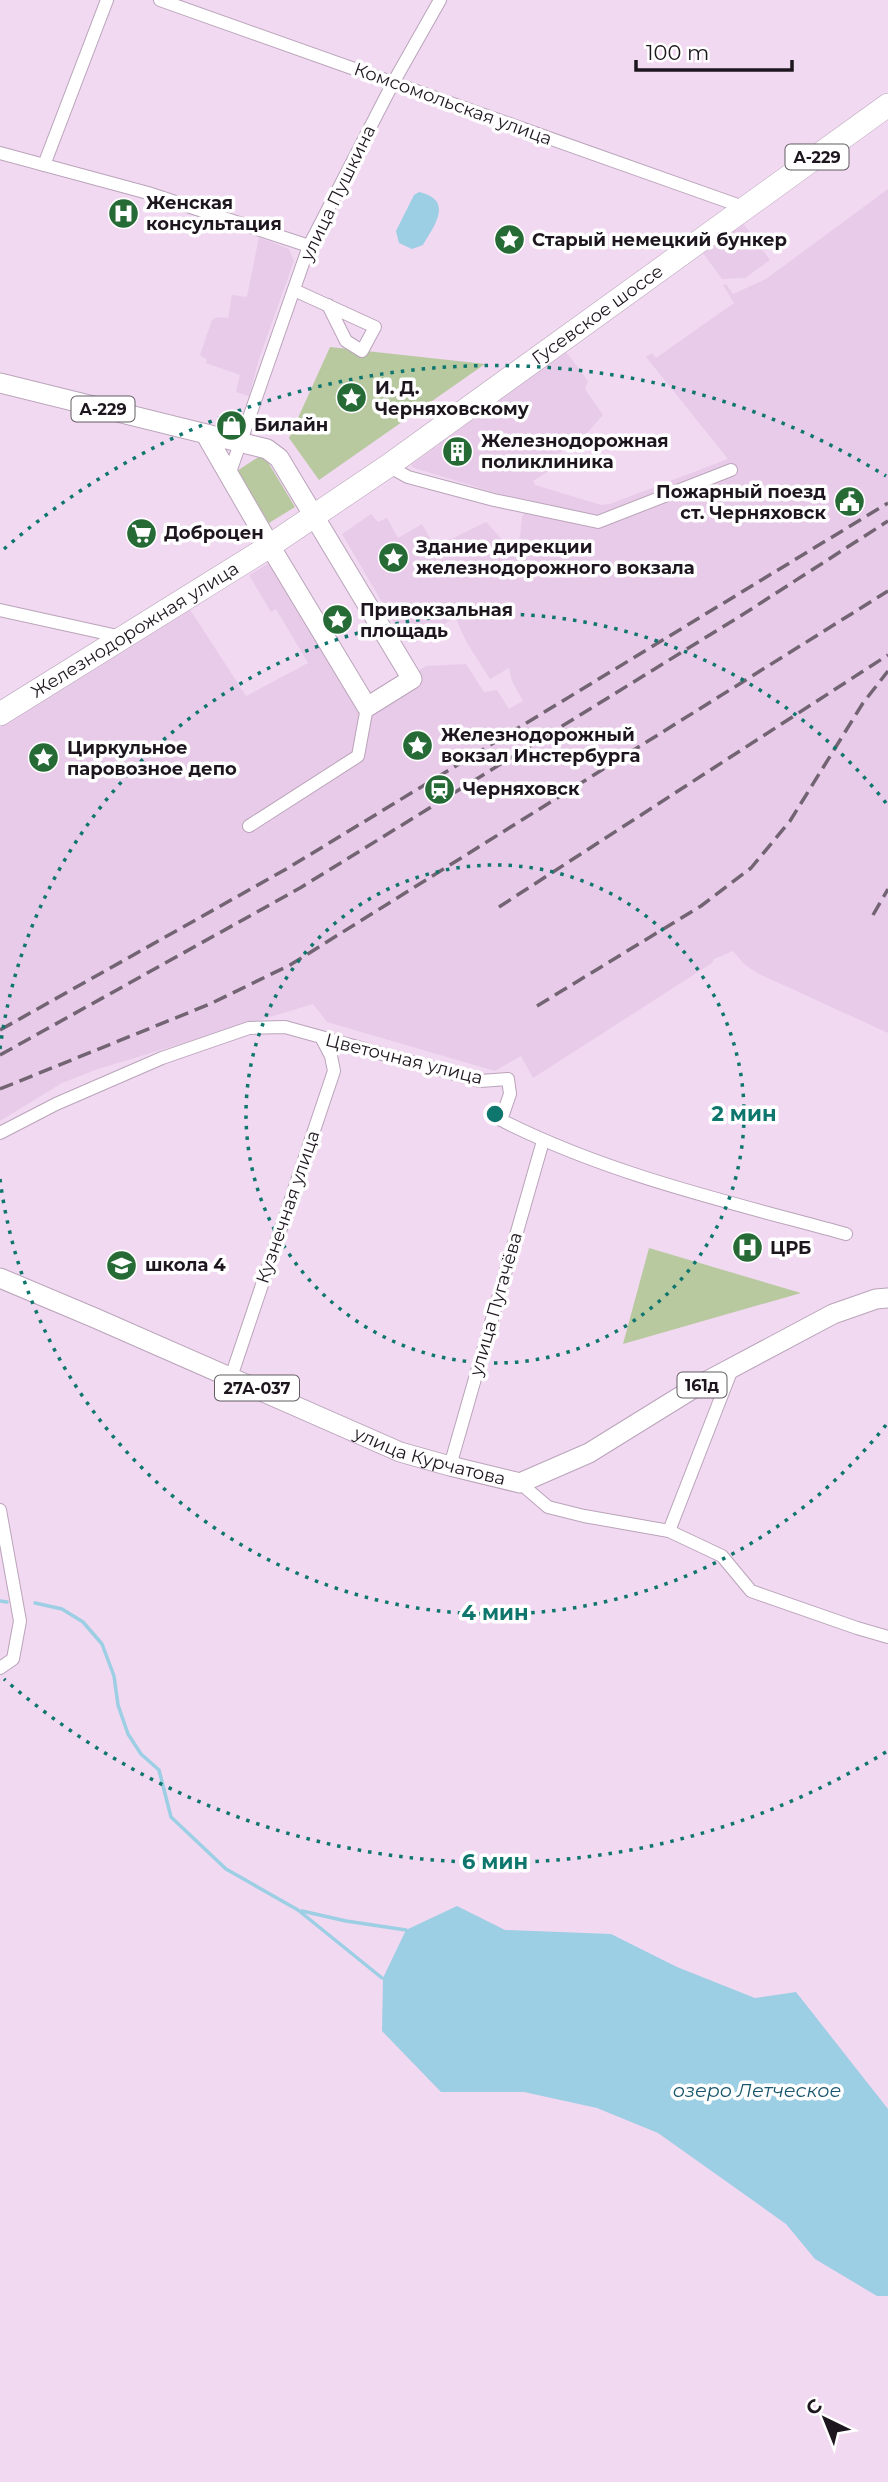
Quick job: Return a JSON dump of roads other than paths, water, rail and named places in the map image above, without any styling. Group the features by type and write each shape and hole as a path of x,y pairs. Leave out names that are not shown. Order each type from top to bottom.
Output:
{"highway":[{"name":"Гусевское шоссе","path":"270,546 388,466 888,105"},
{"name":"Железнодорожная улица","path":"0,714 270,546"}],"main road":[{"name":"А-229","path":"0,383 206,435"},
{"path":"206,435 267,449 279,458 412,680 367,707 206,435"},
{"name":"улица Курчатова","path":"0,1278 400,1452 520,1483 589,1453 694,1388 833,1314 876,1299 888,1298"}],"street":[{"path":"44,165 107,0"},
{"name":"Комсомольская улица","path":"160,0 746,208"},
{"name":"улица Пушкина","path":"229,475 309,246 439,0"},
{"path":"0,153 148,193 309,246"},
{"path":"294,290 328,305"},
{"path":"388,466 420,481 598,522 731,470"},
{"path":"0,610 126,638"},
{"path":"249,826 358,756 367,707"},
{"name":"Цветочная улица","path":"0,1133 56,1104 162,1058 249,1028 285,1027 480,1081 508,1079 510,1094 501,1120 543,1141 649,1180 846,1234"},
{"name":"Кузнечная улица","path":"231,1377 334,1071 331,1056 322,1039"},
{"name":"улица Пугачёва","path":"450,1466 543,1141"},
{"path":"669,1531 732,1369"},
{"path":"520,1483 548,1507 669,1531 722,1556 751,1591 857,1629 888,1637"},
{"path":"0,1510 20,1621 13,1659 0,1668"}],"water":[{"path":"419,192 436,201 439,214 423,245 412,249 399,243 396,231 414,195"},
{"name":"озеро Летческое","path":"457,1906 505,1930 611,1934 677,1967 755,1998 796,1992 888,2109 888,2296 877,2296 815,2259 786,2224 658,2133 597,2108 524,2092 441,2092 382,2031 383,1978 406,1930"}],"waterway":[{"path":"0,1601 7,1602"},
{"path":"35,1603 62,1609 83,1622 102,1644 114,1676 118,1705 128,1734 141,1754 159,1770 171,1817 226,1869 298,1910 382,1978"},
{"path":"302,1911 406,1930"}],"railway":[{"path":"0,1030 288,868 888,503"},
{"path":"0,1055 300,888 742,615 888,521"},
{"path":"0,1089 210,1004 290,965 888,591"},
{"path":"499,907 888,655"},
{"path":"537,1006 701,906 751,868 790,821 863,703 888,671"},
{"path":"873,915 888,889"}],"place":[{"name":"Женская консультация","path":"123,213"},
{"name":"Старый немецкий бункер","path":"509,240"},
{"name":"И. Д. Черняховскому","path":"352,398"},
{"name":"Билайн","path":"231,425"},
{"name":"Железнодорожная поликлиника","path":"458,451"},
{"name":"Пожарный поезд ст. Черняховск","path":"849,502"},
{"name":"Доброцен","path":"141,533"},
{"name":"Здание дирекции железнодорожного вокзала","path":"393,557"},
{"name":"Привокзальная площадь","path":"337,620"},
{"name":"Железнодорожный вокзал Инстербурга","path":"418,745"},
{"name":"Циркульное паровозное депо","path":"44,758"},
{"name":"Черняховск","path":"440,789"},
{"name":"ЦРБ","path":"747,1248"},
{"name":"школа 4","path":"122,1265"}]}
